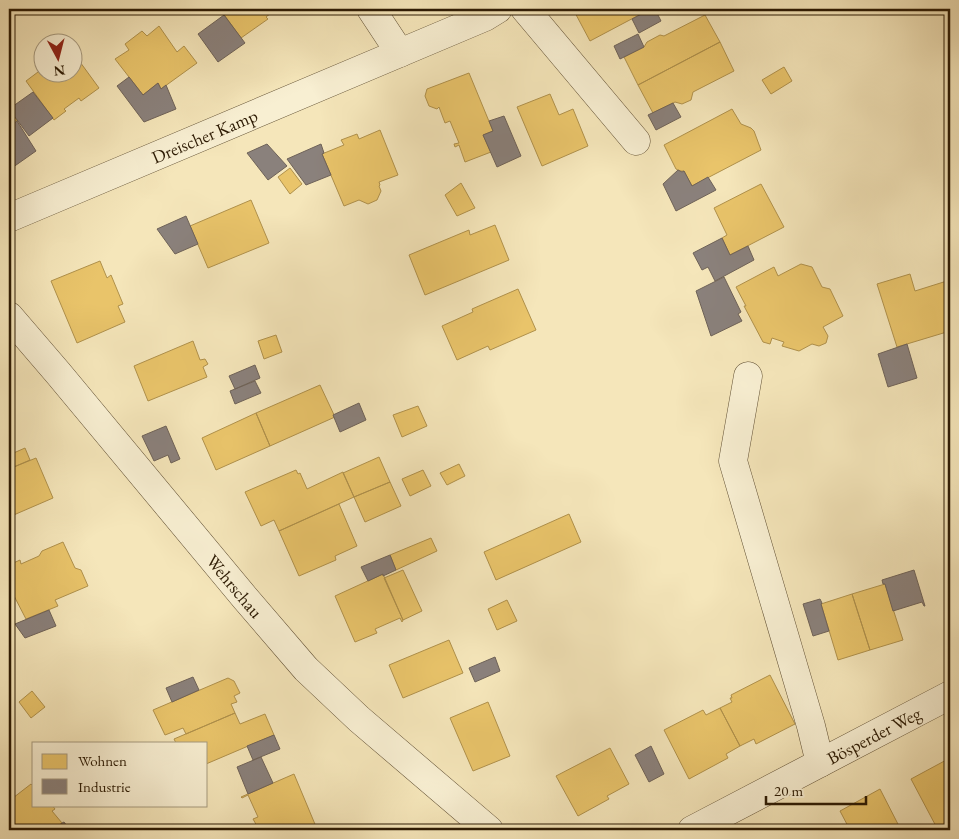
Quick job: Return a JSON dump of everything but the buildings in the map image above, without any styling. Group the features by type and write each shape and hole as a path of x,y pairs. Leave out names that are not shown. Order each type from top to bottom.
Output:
{"street":[{"path":"371,9 400,53"},
{"name":"Dreischer Kamp","path":"9,218 485,17 498,9"},
{"path":"525,9 636,141"},
{"name":"Wehrschau","path":"9,316 306,669 360,719 489,830"},
{"path":"748,376 734,461 820,763"},
{"name":"Bösperder Weg","path":"692,830 950,695"}]}
